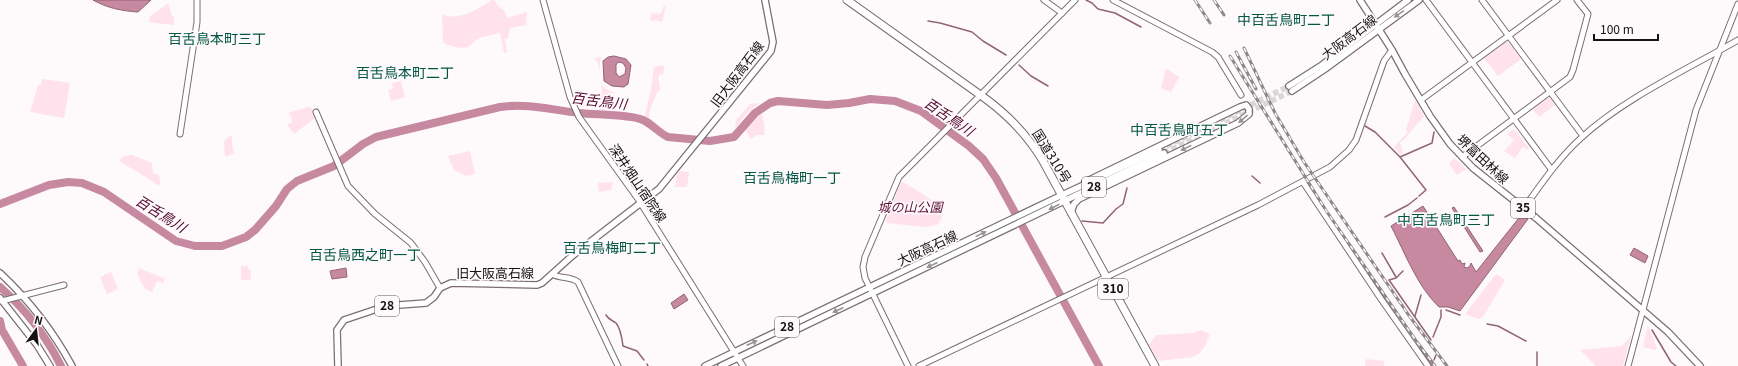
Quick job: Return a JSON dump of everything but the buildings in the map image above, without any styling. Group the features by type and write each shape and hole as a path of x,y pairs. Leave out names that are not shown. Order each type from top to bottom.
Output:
{"highway":[{"name":"国道310号","path":"847,0 980,94 1005,114 1027,136 1040,156 1155,366"}],"main road":[{"name":"旧大阪高石線","path":"338,366 337,330 344,320 386,306 426,303 434,297 440,288 450,283 537,285 542,283 572,256 659,189 771,51 773,42 765,0"},
{"name":"堺富田林線","path":"1360,0 1443,134 1462,157 1473,168 1524,208 1668,332 1700,366"},
{"name":"大阪高石線","path":"1377,27 1408,0"},
{"name":"大阪高石線","path":"1291,89 1322,65 1419,0"},
{"path":"1071,213 1074,204 1079,199 1238,123 1247,115 1249,108 1246,106 1240,107 1090,178 1074,190"},
{"name":"大阪高石線","path":"704,366 1018,216 1063,198 1162,152 1074,190 1063,198 1021,222 721,366"},
{"path":"0,273 50,329 69,364"},
{"path":"3,299 37,345 50,366"}],"street":[{"path":"180,134 197,22 197,0"},
{"name":"深井畑山宿院線","path":"543,0 567,87 576,110 641,203 743,366"},
{"path":"1044,0 1062,13"},
{"path":"908,366 863,272 864,261 899,177 1075,0"},
{"path":"1114,0 1212,52 1218,57 1241,95"},
{"path":"1426,0 1551,169"},
{"path":"1482,0 1583,136"},
{"path":"1421,100 1557,0"},
{"path":"1462,157 1570,76 1573,70 1588,14 1577,0"},
{"path":"1628,366 1694,117 1738,4"},
{"path":"1524,208 1551,169 1583,136 1615,112 1640,96 1738,40"},
{"path":"919,366 1303,182 1330,167 1355,143 1384,61 1392,50"},
{"path":"316,112 336,162 348,186 383,222 411,243 425,262 440,288"},
{"path":"1303,182 1381,299 1428,366"},
{"path":"552,274 557,277 573,278 578,282 618,366"},
{"path":"3,299 64,285"}],"green space":[{"path":"494,0 499,7 504,10 507,18 527,12 526,25 510,28 508,38 505,39 507,52 504,53 500,33 479,38 468,47 459,48 445,44 443,41 442,14 448,16 461,15 468,13"},
{"path":"167,4 169,5 171,14 174,17 173,25 149,22 150,16"},
{"path":"664,5 666,6 662,22 650,20 652,13 661,14"},
{"path":"1506,42 1509,43 1521,59 1498,76 1484,58"},
{"path":"602,57 600,76 602,84 615,93 609,93 605,110 599,110 602,92 598,62 594,58"},
{"path":"662,65 664,67 663,75 660,74 658,78 660,90 657,92 652,105 649,119 645,117 645,115 651,90 654,67"},
{"path":"1166,68 1179,77 1171,92 1161,88"},
{"path":"42,79 70,83 64,118 30,112 38,85 41,84"},
{"path":"401,81 405,97 391,101 388,90 393,89 392,83"},
{"path":"1548,98 1551,99 1555,105 1539,117 1533,109"},
{"path":"1415,100 1424,116 1406,138 1400,142 1403,154 1401,155 1394,147 1408,132 1406,130"},
{"path":"759,103 746,114 735,129 736,120 750,104"},
{"path":"311,107 315,118 294,134 287,125 292,122 288,113"},
{"path":"761,113 764,124 764,135 757,135 751,139 745,129 752,120"},
{"path":"1514,129 1529,148 1528,150 1523,147 1515,158 1504,151 1514,140 1507,134"},
{"path":"231,135 234,153 225,157 224,141"},
{"path":"470,151 475,174 466,176 454,170 448,156"},
{"path":"132,155 152,163 153,173 159,175 159,185 155,184 119,161 124,156"},
{"path":"1454,158 1466,169 1457,175 1449,164"},
{"path":"619,162 622,162 620,169 625,171 628,164 633,166 629,181 618,168"},
{"path":"681,171 689,172 687,187 675,187 677,173"},
{"path":"613,182 611,190 599,192 598,183"},
{"name":"城の山公園","path":"903,182 940,205 942,216 937,225 926,227 887,223 886,220 901,183"},
{"path":"241,266 248,266 248,269 250,269 251,280 241,280"},
{"path":"139,268 165,279 163,283 157,281 152,292 145,289 137,274"},
{"path":"111,272 118,289 107,294 100,277"},
{"path":"1496,274 1505,280 1482,318 1478,319 1465,314"},
{"path":"1648,325 1657,349 1655,350 1643,347"},
{"path":"1200,330 1210,334 1202,351 1193,357 1158,361 1149,345 1156,335 1193,333"},
{"path":"1631,336 1623,366 1596,366 1580,350 1622,346"},
{"path":"1366,359 1384,361 1384,366 1365,366"}],"shaded area":[{"path":"93,0 151,0 138,12 115,9"},
{"path":"614,56 626,59 631,65 628,84 624,87 612,86 604,81 603,61 608,57","holes":["618,62 623,63 626,68 625,74 619,77 616,73 616,65"]},
{"path":"1423,206 1458,261 1460,260 1462,264 1465,263 1464,267 1467,268 1471,263 1476,272 1522,214 1528,219 1460,311 1448,307 1439,307 1431,299 1412,269 1391,226"},
{"path":"1454,207 1483,251 1480,252 1452,208"},
{"path":"1634,248 1648,256 1645,263 1630,255"},
{"path":"346,268 347,277 332,279 330,271"},
{"path":"684,294 688,300 674,309 671,303"}],"waterway":[{"path":"1086,0 1098,9 1115,13 1141,27"},
{"path":"928,21 972,32 983,41 1006,55"},
{"path":"1019,65 1031,76 1048,86"},
{"name":"百舌鳥川","path":"0,204 49,185 68,182 82,183 104,192 176,241 195,246 222,246 246,237 255,230 276,206 287,189 297,181 334,166 363,144 376,137 500,107 530,106 579,113 637,118 643,120 668,137 710,141 734,137 755,113 770,103 778,101 827,105 870,99 895,101 921,111 969,146 983,159 996,178 1099,366"},
{"path":"1365,126 1375,132 1400,157"},
{"path":"1419,196 1426,190 1400,157 1432,143 1434,132"},
{"path":"1252,176 1260,183"},
{"path":"1082,221 1103,223 1123,204 1127,188"},
{"path":"1315,195 1400,322"},
{"path":"1385,217 1408,205 1417,198"},
{"path":"1382,253 1396,277"},
{"path":"1403,271 1396,278 1389,280 1431,340"},
{"path":"0,287 18,304 42,334 61,366"},
{"path":"1415,316 1421,295"},
{"path":"1433,337 1441,317 1441,310"},
{"path":"1446,310 1460,315"},
{"path":"606,315 618,325 623,346 637,351 644,360"},
{"path":"0,321 2,330 23,366"},
{"path":"1487,324 1498,326 1526,341"},
{"path":"1652,330 1671,362 1676,366"},
{"path":"1419,348 1432,366"},
{"path":"1537,352 1537,366"},
{"path":"1434,360 1436,355"}],"tunnel":[{"path":"1159,150 1289,86"},
{"path":"1164,153 1292,91"}],"railway":[{"path":"1195,0 1210,23"},
{"path":"1214,0 1224,15"},
{"path":"1244,48 1275,113 1304,162 1410,317 1447,366"},
{"path":"1236,52 1256,89"},
{"path":"1230,56 1327,212 1435,366"}],"district":[{"name":"中百舌鳥町二丁","path":"1286,20"},
{"name":"百舌鳥本町三丁","path":"217,39"},
{"name":"百舌鳥本町二丁","path":"405,73"},
{"name":"中百舌鳥町五丁","path":"1179,130"},
{"name":"百舌鳥梅町一丁","path":"792,178"},
{"name":"中百舌鳥町三丁","path":"1446,220"},
{"name":"百舌鳥梅町二丁","path":"612,248"},
{"name":"百舌鳥西之町一丁","path":"365,255"}]}
